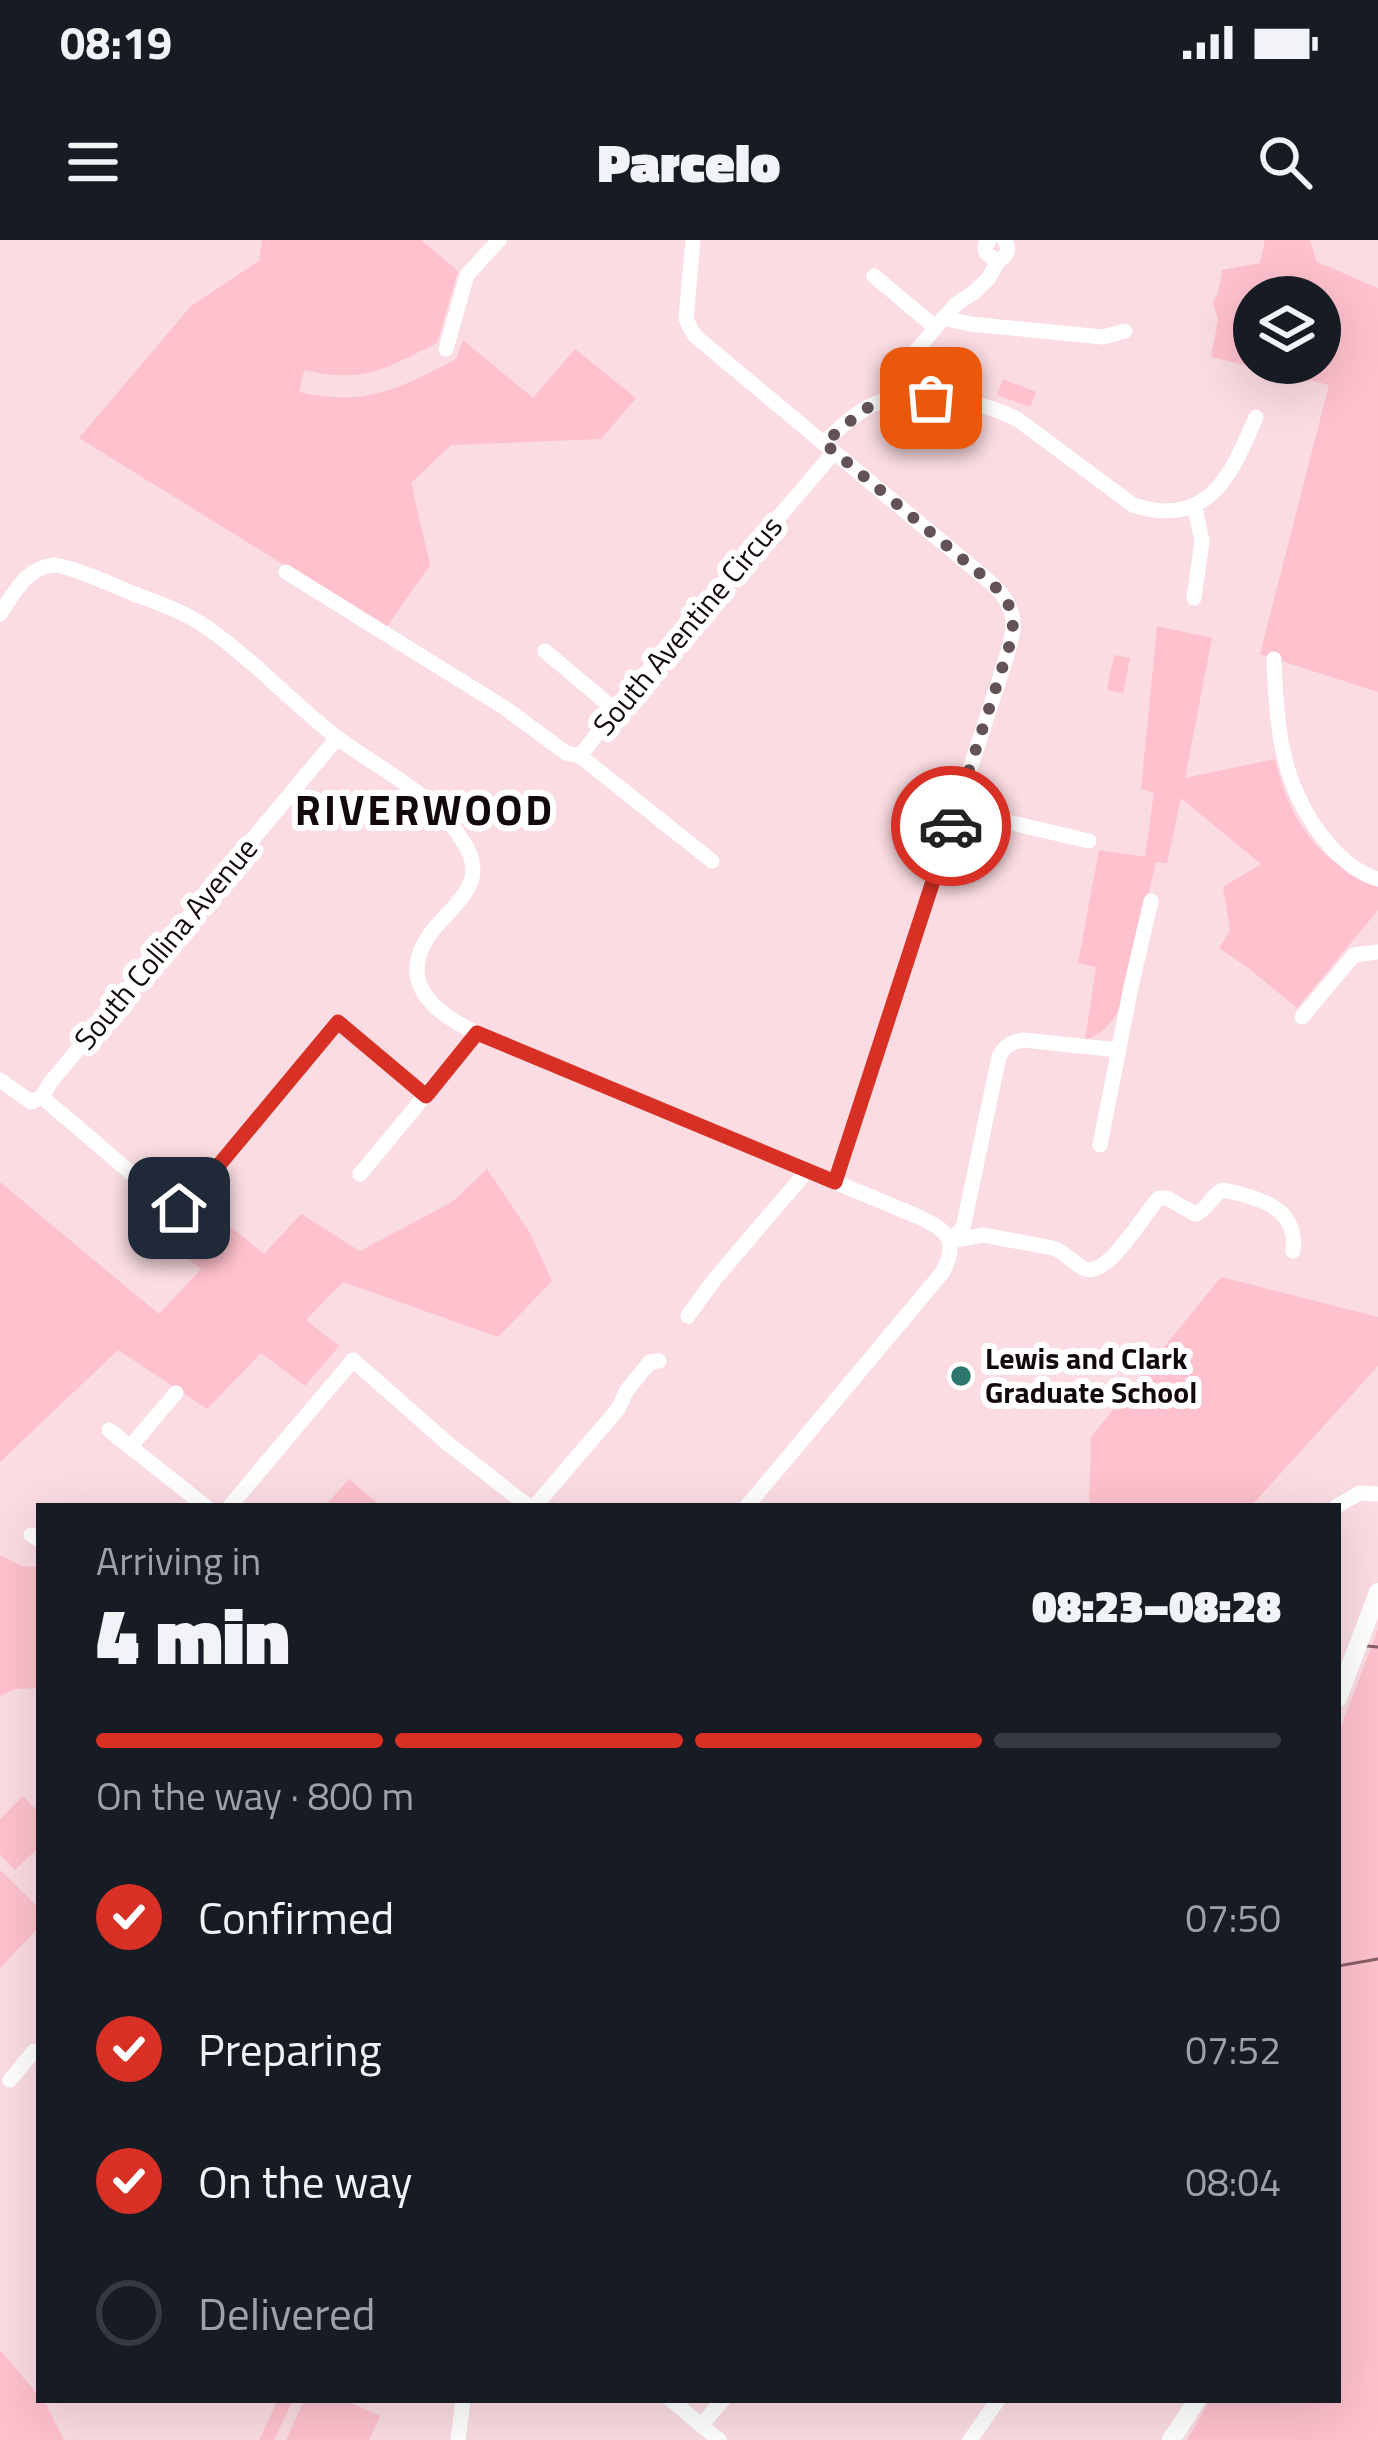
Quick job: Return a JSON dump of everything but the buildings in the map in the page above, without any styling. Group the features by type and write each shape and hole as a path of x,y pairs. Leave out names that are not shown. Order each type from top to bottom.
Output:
{"main road":[{"path":"1341,1690 1378,1592"},
{"path":"1171,2440 1195,2403"}],"street":[{"path":"446,349 467,275 499,240"},
{"path":"693,240 686,319 690,331 990,582 1012,608 1010,644 835,1182"},
{"path":"989,240 986,254 999,260"},
{"path":"1004,240 1007,254 897,373 891,399 943,397 998,410 1133,505 1149,510 1195,508 1220,487 1256,417"},
{"path":"874,276 939,323 1103,337 1125,332"},
{"name":"South Aventine Circus","path":"286,572 506,708 566,753 580,756 829,448 865,409 891,399"},
{"path":"1194,598 1202,541 1195,508"},
{"path":"0,614 31,572 48,565 63,566 194,619 259,668 337,738 426,801 454,828 470,853 471,881 425,942 420,956 421,987 432,1007 477,1033 931,1222 944,1232 951,1254 942,1273 750,1503"},
{"path":"544,651 615,710"},
{"path":"1274,659 1281,746 1299,802 1312,825 1345,862 1378,879"},
{"name":"South Collina Avenue","path":"42,1097 337,738"},
{"path":"580,756 712,861"},
{"path":"956,810 1089,841"},
{"path":"1100,1145 1151,901"},
{"path":"1302,1017 1354,955 1378,952"},
{"path":"0,1080 31,1102 42,1097 165,1202 179,1208 338,1022 426,1096"},
{"path":"360,1174 477,1033"},
{"path":"950,1241 963,1228 999,1057 1007,1045 1024,1040 1118,1050"},
{"path":"688,1316 805,1171"},
{"path":"950,1241 983,1235 1053,1248 1093,1270 1124,1244 1162,1196 1195,1214 1223,1190 1283,1213 1293,1232 1293,1251"},
{"path":"233,1503 353,1360 446,1442 528,1503"},
{"path":"535,1503 619,1408 628,1388 650,1363 659,1361"},
{"path":"130,1447 176,1393"},
{"path":"109,1430 201,1503"},
{"path":"1341,1504 1360,1493 1378,1494"},
{"path":"10,2080 36,2054"},
{"path":"458,2440 463,2403"},
{"path":"675,2403 719,2440"},
{"path":"701,2425 720,2403"},
{"path":"970,2440 996,2403"}],"shaded area":[{"path":"262,240 421,240 458,271 437,343 373,372 343,375 304,370 299,392 344,397 381,392 456,359 463,340 533,398 575,349 636,398 601,439 451,445 411,483 430,565 386,628 79,438 191,306 259,261"},
{"path":"1265,240 1310,240 1317,262 1378,288 1378,692 1260,654 1329,385 1325,384 1341,384 1341,276 1233,276 1233,362 1211,357 1218,319 1213,303 1222,270 1260,263"},
{"path":"1003,379 1036,392 1030,407 997,395"},
{"path":"1157,626 1212,638 1185,778 1275,759 1288,800 1308,836 1337,863 1375,882 1378,910 1297,1008 1219,948 1230,931 1223,887 1261,864 1181,798 1167,863 1156,862 1125,995 1110,1023 1085,1040 1096,967 1078,963 1099,850 1145,857 1154,793 1141,789"},
{"path":"1114,655 1130,658 1123,693 1107,690"},
{"path":"487,1169 530,1233 552,1281 498,1337 343,1282 306,1320 339,1346 305,1386 261,1353 207,1409 118,1350 0,1462 0,1182 159,1314 201,1269 167,1243 203,1204 264,1254 301,1214 360,1251 452,1202"},
{"path":"1221,1277 1378,1317 1378,1366 1254,1503 1089,1503 1091,1437"},
{"path":"349,1479 377,1503 328,1503"},
{"path":"0,1555 36,1567 36,1688 15,1689 0,1696"},
{"path":"1378,1629 1378,2440 1187,2440 1208,2403 1341,2403 1341,1727"},
{"path":"23,1796 36,1810 36,1850 15,1870 0,1855 0,1819"},
{"path":"0,1870 36,1905 36,1930 0,1968"},
{"path":"0,2350 36,2392 36,2403 47,2406 64,2440 0,2440"},
{"path":"277,2403 292,2403 274,2440 259,2440"},
{"path":"303,2403 352,2403 380,2416 369,2440 286,2440"}],"waterway":[{"path":"1367,1646 1378,1647"},
{"path":"1341,1965 1378,1959"}],"way so far":[{"path":"931,398 879,402 824,443 1006,596 1012,608 1010,644 951,826"}],"place":[{"name":"Lewis and Clark Graduate School","path":"961,1376"}],"district":[{"name":"RIVERWOOD","path":"425,810"}],"route":[{"path":"179,1208 338,1022 426,1096 477,1033 835,1182 951,826"}]}
